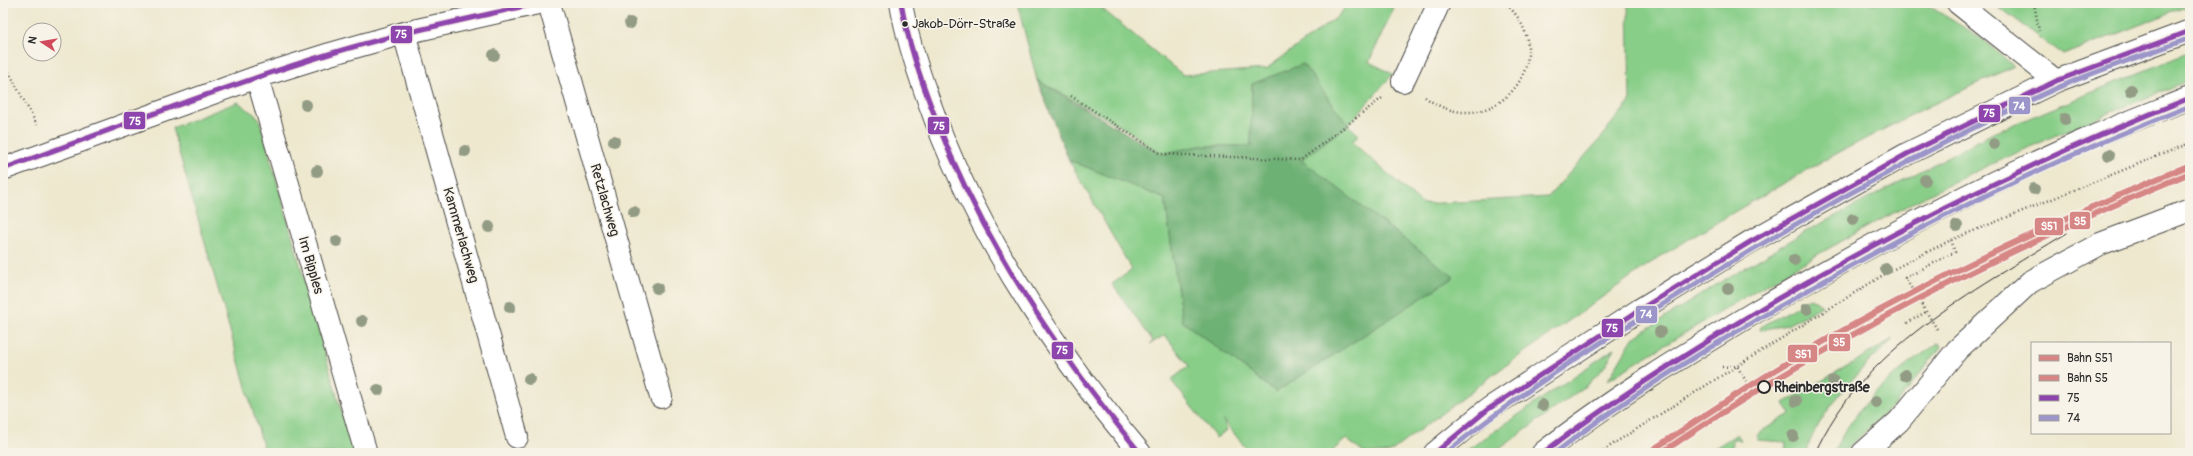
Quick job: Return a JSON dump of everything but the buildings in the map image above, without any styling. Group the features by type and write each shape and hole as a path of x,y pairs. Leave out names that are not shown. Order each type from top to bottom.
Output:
{"street":[{"path":"3,169 50,150 257,77 330,54 404,33 538,3"},
{"name":"Retzlachweg","path":"549,3 661,397"},
{"path":"901,3 909,38 936,123 962,183 993,246 1071,366 1140,453"},
{"path":"1403,81 1439,3"},
{"path":"1958,3 2056,81"},
{"path":"1435,453 1487,410 1641,309 1750,242 1907,154 2056,81 2190,31"},
{"name":"Kammerlachweg","path":"404,33 517,437"},
{"name":"Im Bipples","path":"257,77 366,453"},
{"path":"1543,453 1571,431 1660,371 1825,271 1994,184 2090,139 2190,98"},
{"path":"1863,453 1899,421 1957,350 2030,282 2100,244 2190,210"}],"path":[{"path":"1071,96 1161,154 1301,160 1403,81 1438,107 1467,113 1490,109 1502,103 1517,86 1525,71 1528,56 1528,38 1522,24 1505,3"},
{"path":"3,61 50,150"},
{"path":"1600,453 1888,272 1951,240 2190,143"},
{"path":"1951,240 1955,252 1905,278 1940,332 1957,350"},
{"path":"1907,323 1926,312"},
{"path":"1714,368 1737,366"},
{"path":"1737,366 1746,381"}],"green space":[{"path":"1017,3 1095,3 1183,75 1266,69 1336,18 1349,3 1396,3 1369,62 1393,74 1348,125 1359,135 1352,142 1422,204 1548,197 1608,130 1607,129 1630,102 1628,3 1924,3 1978,36 2014,66 1921,110 1832,156 1656,259 1498,371 1389,453 1364,453 1346,439 1330,453 1250,453 1223,420 1227,430 1216,438 1171,380 1189,366 1165,335 1150,344 1153,341 1112,284 1132,270 1069,160 1165,199 1182,321 1276,392 1454,277 1301,160 1304,64 1252,84 1251,146 1199,146 1161,154 1127,130 1037,80"},
{"path":"1994,3 2190,3 2190,5 2063,55"},
{"path":"2190,52 2190,80 2041,142 1983,168 1909,205 1778,277 1608,380 1633,338 1716,285 1805,232 1993,133"},
{"path":"1303,64 1348,125 1301,160 1454,277 1276,392 1182,321 1165,199 1069,160 1037,80 1161,154 1199,146 1251,146 1252,84"},
{"path":"238,102 259,118 353,453 265,453 172,128"},
{"path":"1811,298 1822,306 1787,325 1760,330 1761,327"},
{"path":"1893,339 1854,377 1831,405 1812,436 1805,453 1785,453 1786,442 1757,440 1757,436 1760,432 1790,414 1784,403"},
{"path":"1939,343 1941,347 1899,400 1842,453 1833,453 1853,420 1878,390 1907,365"},
{"path":"1615,348 1606,365 1587,385 1494,453 1463,453"},
{"path":"1737,434 1741,440 1733,440 1732,453 1707,453"}],"tram line":[{"path":"1815,453 1835,416 1861,383 1890,353 1923,326 1959,300 2067,233"}],"rail line":[{"name":"S51","path":"1648,453 1769,374 1886,307 2015,242 2190,165"},
{"name":"S5","path":"1661,453 1725,411 1789,372 1853,334 1918,299 2052,233 2190,173"}],"transit line":[{"name":"75","path":"3,169 206,95 329,54 407,33 538,3"},
{"name":"75","path":"901,3 911,47 925,90 955,165 976,209 999,252 1051,335 1109,414 1140,453"},
{"name":"75","path":"1435,453 1487,410 1641,309 1750,242 1907,154 2056,81 2190,31"},
{"name":"74","path":"1446,453 1532,388 1592,348 1729,263 1867,184 1961,134 2057,88 2190,38"},
{"name":"75","path":"1543,453 1600,411 1689,353 1779,298 1879,242 2032,166 2084,142 2190,98"},
{"name":"74","path":"1555,453 1610,412 1667,374 1754,321 1883,248 2034,173 2137,127 2190,106"}],"place":[{"name":"Jakob-Dörr-Straße","path":"905,24"},
{"name":"Rheinbergstraße","path":"1764,387"}]}
